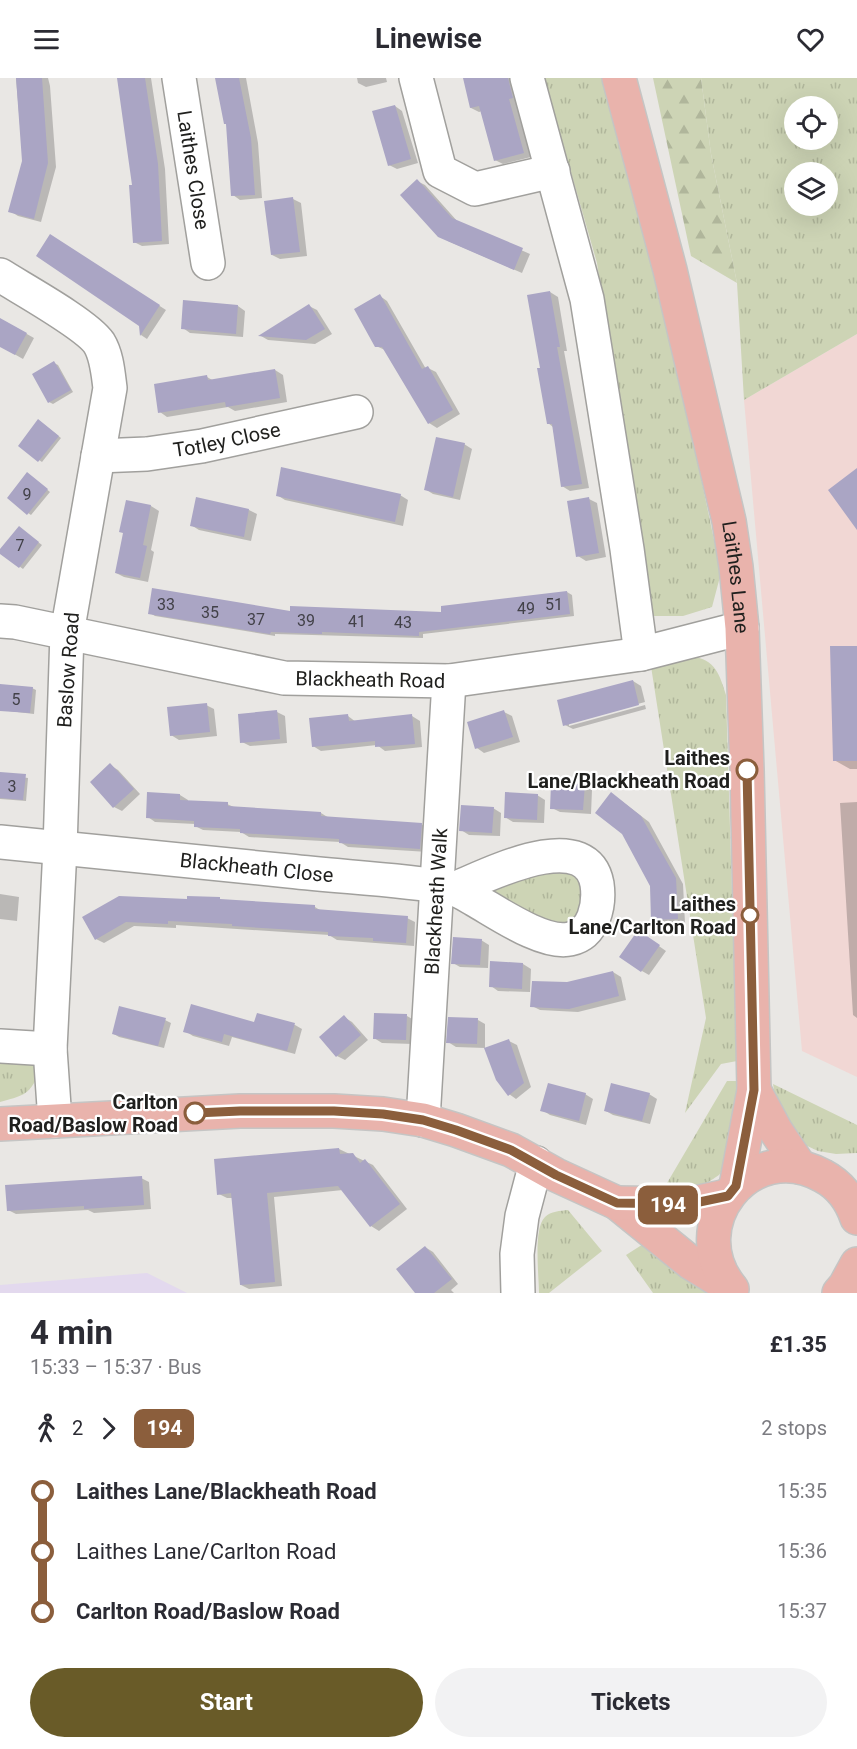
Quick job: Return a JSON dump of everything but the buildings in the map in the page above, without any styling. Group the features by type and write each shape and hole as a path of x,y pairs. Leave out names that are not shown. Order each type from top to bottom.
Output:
{"main road":[{"name":"Laithes Lane","path":"619,78 670,270 729,521 742,628 754,1090 732,1191 716,1218 712,1242 717,1266 732,1290"},
{"name":"Laithes Lane","path":"754,1090 776,1131 800,1167"},
{"path":"0,1124 240,1111 383,1114 423,1120 486,1140 617,1203 691,1263 732,1290"},
{"path":"617,1203 690,1204 732,1191 759,1171 779,1166 800,1167 816,1172 830,1179 852,1196"}],"street":[{"name":"Laithes Close","path":"179,78 208,263"},
{"path":"416,78 440,171 476,189 553,171"},
{"path":"527,78 586,299 627,549 641,654"},
{"name":"Baslow Road","path":"0,275 81,327 98,342 106,360 110,388 67,633 50,1049 55,1121"},
{"name":"Totley Close","path":"98,456 147,454 202,446 356,412"},
{"name":"Blackheath Road","path":"0,621 15,622 284,678 449,681 641,654 742,628"},
{"name":"Blackheath Walk","path":"423,1120 446,888 449,681"},
{"name":"Blackheath Close","path":"0,843 446,888"},
{"path":"0,1046 50,1049"},
{"path":"518,1293 517,1254 522,1216 536,1163"}],"shaded area":[{"path":"857,334 857,1077 802,1051 744,400"},
{"path":"147,1273 187,1293 0,1293 0,1285"}],"green space":[{"path":"544,78 602,78 618,134 684,397 721,573 712,607 683,616 654,616 645,599 597,263"},
{"path":"653,78 701,78 711,154 737,283 691,256"},
{"path":"701,78 857,78 857,334 744,400 737,283 711,154"},
{"path":"686,655 703,659 714,667 726,695 737,1061 721,1064 685,1113 706,1018 650,660"},
{"path":"565,864 583,881 580,920 560,930 491,893 491,885"},
{"path":"0,1061 33,1065 38,1075 28,1091 0,1102"},
{"path":"727,1081 740,1081 731,1158 719,1175 704,1185 660,1195"},
{"path":"773,1084 857,1125 857,1153 836,1154 818,1151 803,1144 779,1116"},
{"path":"568,1210 602,1251 549,1293 539,1293 538,1241 541,1223 550,1214"},
{"path":"648,1241 710,1293 653,1293 626,1255"}],"bus line":[{"name":"194","path":"195,1113 334,1111 383,1114 423,1120 511,1150 556,1175 617,1203 690,1204 728,1196 736,1186 754,1090 747,770"}],"place":[{"name":"Laithes Lane/Blackheath Road","path":"747,770"},
{"name":"Laithes Lane/Carlton Road","path":"750,915"},
{"name":"Carlton Road/Baslow Road","path":"195,1113"}]}
